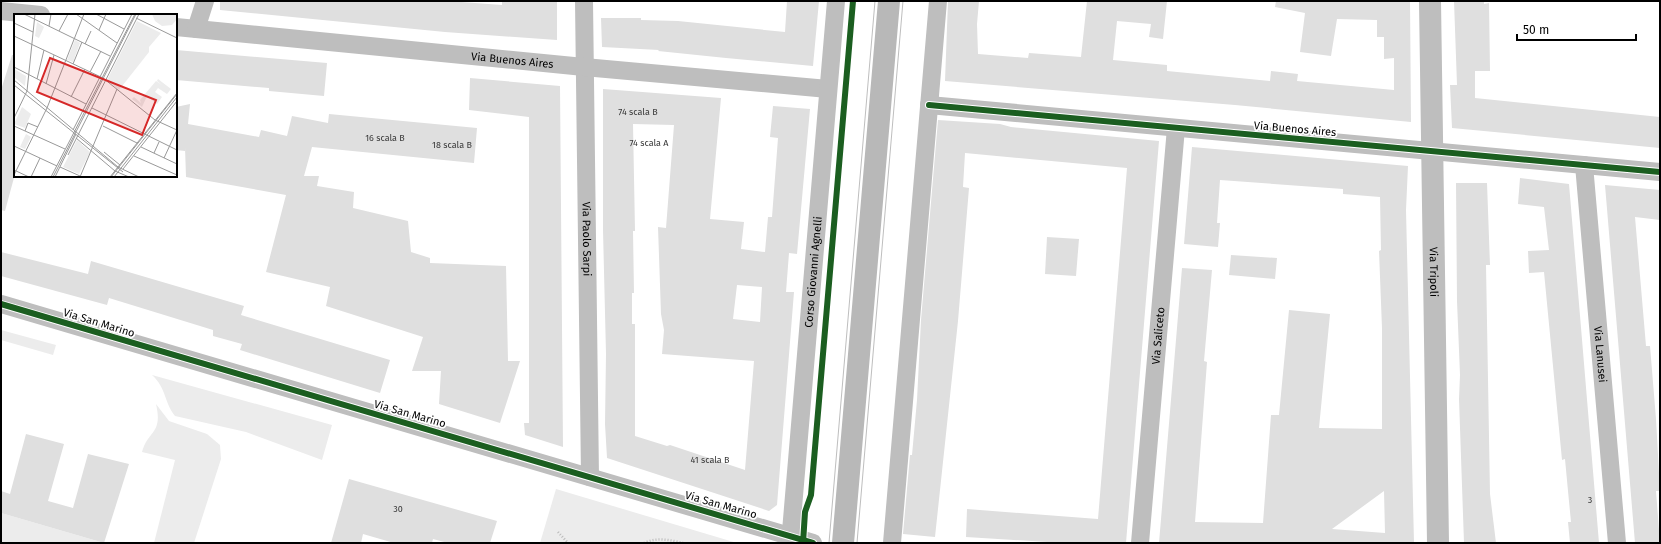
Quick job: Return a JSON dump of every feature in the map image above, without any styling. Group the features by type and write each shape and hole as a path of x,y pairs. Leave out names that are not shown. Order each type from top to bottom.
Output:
{"main road":[{"path":"843,543 889,1"}],"street":[{"path":"196,29 205,1"},
{"name":"Via Paolo Sarpi","path":"584,1 590,477"},
{"name":"Corso Giovanni Agnelli","path":"790,540 836,1"},
{"path":"892,543 938,1"},
{"name":"Via Tripoli","path":"1430,1 1438,543"},
{"path":"1,11 31,14"},
{"name":"Via Buenos Aires","path":"177,27 828,89"},
{"name":"Via Buenos Aires","path":"929,105 1660,172"},
{"name":"Via Saliceto","path":"1140,543 1176,128"},
{"name":"Via Lanusei","path":"1584,165 1617,543"},
{"name":"Via San Marino","path":"1,304 590,477 790,540 813,543"}],"path":[{"path":"558,532 568,543"},
{"path":"644,543 648,541 669,540 683,543"}],"shaded area":[{"path":"1,330 56,345 53,355 1,340"},
{"path":"152,375 332,425 322,460 246,432 175,416 171,411 160,385"},
{"path":"156,404 169,421 207,434 220,445 221,459 194,543 154,543 175,460 142,452 158,421"},
{"path":"556,489 737,543 540,543"},
{"path":"1,513 104,543 1,543"}],"building":[{"path":"220,1 448,1 502,5 502,1 557,1 557,40 445,32 220,10"},
{"path":"787,1 819,1 813,66 658,51 659,50 602,47 601,18 641,18 641,20 678,21 785,32"},
{"path":"948,1 979,1 977,24 978,54 1028,58 1029,53 1081,57 1087,1 1167,1 1163,39 1149,37 1151,24 1117,21 1113,60 1167,65 1167,71 1270,81 1271,71 1298,74 1297,81 1394,90 1394,58 1384,59 1384,37 1377,37 1377,20 1337,19 1331,56 1300,52 1305,13 1275,7 1276,1 1410,1 1411,122 1235,105 945,81"},
{"path":"1454,1 1484,1 1484,4 1489,3 1490,71 1475,71 1475,98 1660,117 1660,148 1452,128 1450,85 1457,85"},
{"path":"177,50 327,63 324,96 269,91 269,88 177,80"},
{"path":"12,55 14,55 14,177 5,211 1,210 1,90"},
{"path":"470,78 560,86 563,447 525,435 524,423 529,423 529,117 469,110"},
{"path":"603,89 721,98 710,219 744,222 741,249 765,252 768,217 772,217 778,138 770,137 773,106 810,109 797,254 789,253 786,292 794,292 777,505 769,511 607,458 605,424 606,354 603,230","holes":["633,124 674,125 666,228 658,227 661,314 664,330 662,354 754,361 745,470 670,445 667,446 635,436 635,324 632,324 632,293 634,293 633,231 635,231","737,285 762,287 760,322 733,319"]},
{"path":"190,104 188,124 259,137 261,130 287,136 292,116 328,123 329,114 477,128 474,163 312,147 304,176 319,176 317,186 354,192 353,208 408,221 411,252 430,258 430,263 506,266 508,361 520,361 500,423 439,404 441,371 412,371 423,337 326,306 330,287 266,272 286,195 186,177 185,147 185,151 177,150 177,107"},
{"path":"938,120 1000,124 1011,127 1159,141 1126,543 1063,543 966,537 967,509 1098,519 1127,168 965,153 963,187 969,188 958,321 935,537 903,534 910,455 912,455 917,400 921,320"},
{"path":"1192,147 1408,166 1406,210 1414,543 1159,543 1182,268 1212,270 1204,361 1207,362 1195,522 1263,523 1271,415 1279,415 1289,310 1330,314 1319,428 1382,429 1382,328 1379,251 1381,250 1380,197 1343,194 1343,189 1220,180 1217,223 1220,223 1218,247 1184,244","holes":["1384,491 1385,533 1332,529"]},
{"path":"1520,178 1569,184 1599,543 1570,543 1568,522 1571,522 1565,459 1562,460 1544,272 1529,273 1528,251 1549,250 1544,207 1518,204"},
{"path":"1456,183 1487,183 1490,265 1486,265 1490,494 1496,543 1464,543 1459,399 1460,375 1457,301"},
{"path":"1605,185 1660,190 1660,220 1635,217 1646,346 1650,346 1656,419 1660,491 1656,491 1660,543 1635,543"},
{"path":"1047,237 1079,239 1076,276 1045,274"},
{"path":"1,252 88,274 91,261 244,306 241,315 390,360 380,393 240,350 242,344 213,336 213,330 109,298 107,305 1,276"},
{"path":"1231,255 1277,258 1275,279 1229,275"},
{"path":"26,434 64,444 48,501 73,508 88,454 129,464 104,543 1,513 1,491 10,494"},
{"path":"349,479 497,521 490,543 448,543 433,539 432,543 394,543 363,534 361,543 331,543"}],"tram line":[{"path":"829,543 875,1"},
{"path":"857,543 903,1"}],"cycle path":[{"path":"803,543 805,512 811,495 853,1"},
{"path":"929,105 1660,172"},
{"path":"1,304 813,543"}]}
